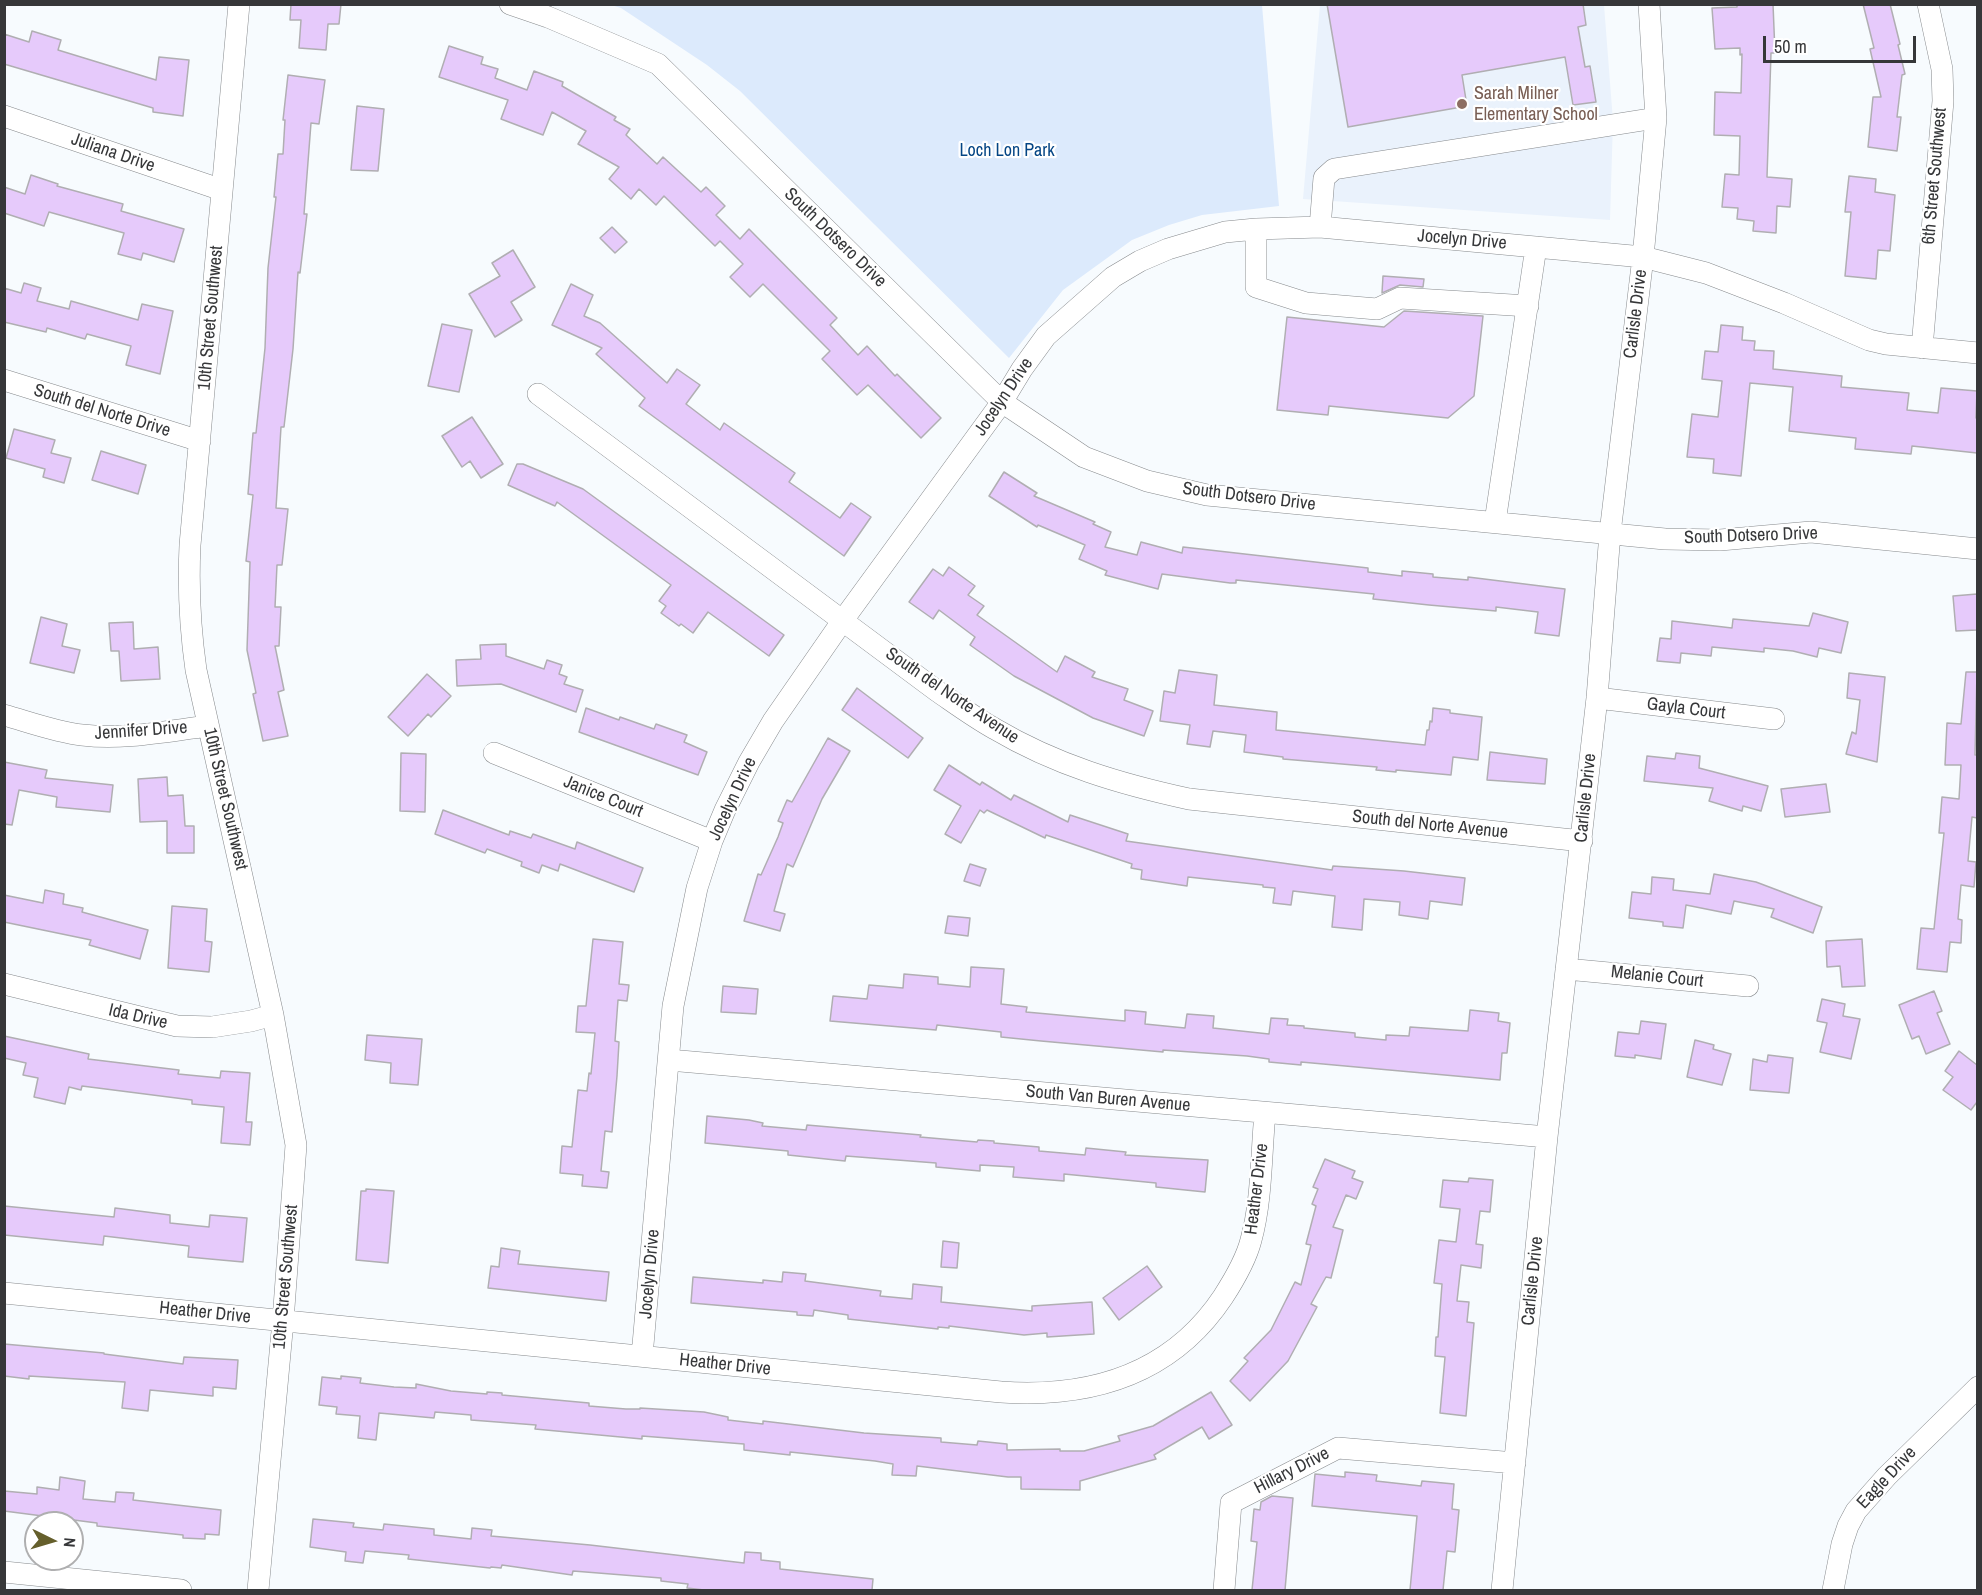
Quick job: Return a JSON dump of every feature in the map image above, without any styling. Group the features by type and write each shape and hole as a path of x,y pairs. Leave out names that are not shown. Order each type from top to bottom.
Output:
{"street":[{"name":"10th Street Southwest","path":"239,4 190,545 188,592 192,641 208,726 273,1015 296,1145 283,1321 258,1590"},
{"name":"South Dotsero Drive","path":"510,4 548,17 658,64 1002,402 1084,457 1147,481 1207,495 1665,539 1720,540 1811,532 1977,549"},
{"name":"Carlisle Drive","path":"1502,1590 1547,1137 1597,698 1610,534 1643,256 1656,118 1648,4"},
{"name":"6th Street Southwest","path":"1922,348 1943,101 1942,69 1928,4"},
{"name":"Juliana Drive","path":"4,116 222,190"},
{"path":"1320,227 1324,178 1334,169 1656,118"},
{"name":"Jocelyn Drive","path":"642,1356 673,1006 684,942 697,888 725,810 748,762 773,721 843,620 1002,402 1046,336 1113,277 1140,261 1168,249 1225,232 1320,227 1643,256 1706,273 1784,303 1869,340 1886,344 1977,353"},
{"path":"1256,229 1256,286 1306,303 1377,309 1400,297 1528,306"},
{"path":"1495,522 1536,247"},
{"name":"South del Norte Drive","path":"4,380 200,441"},
{"name":"South del Norte Avenue","path":"538,394 937,691 994,729 1058,761 1087,773 1130,786 1188,799 1582,840"},
{"name":"Gayla Court","path":"1597,698 1774,719"},
{"name":"Jennifer Drive","path":"4,715 79,735 144,734 208,726"},
{"name":"Janice Court","path":"494,753 712,841"},
{"name":"Melanie Court","path":"1566,969 1748,986"},
{"name":"Ida Drive","path":"4,984 177,1026 212,1027 273,1015"},
{"name":"South Van Buren Avenue","path":"669,1060 1547,1137"},
{"name":"Heather Drive","path":"4,1293 1034,1394 1062,1392 1107,1384 1130,1376 1178,1347 1214,1310 1233,1281 1251,1240 1257,1203 1265,1113"},
{"name":"Eagle Drive","path":"1833,1590 1842,1544 1856,1511 1887,1476 1977,1387"},
{"name":"Hillary Drive","path":"1224,1590 1231,1503 1338,1448 1515,1463"},
{"path":"4,1572 181,1590"}],"shaded area":[{"name":"Sarah Milner Elementary School","path":"1320,5 1604,5 1613,121 1610,220 1303,199"}],"green space":[{"name":"Loch Lon Park","path":"611,5 1262,5 1279,206 1202,215 1132,240 1063,290 1009,358 740,91 707,65 621,8"}],"building":[{"path":"291,4 341,4 339,24 328,24 326,50 299,48 301,20 290,20"},
{"path":"1327,4 1583,4 1586,25 1578,27 1585,67 1590,66 1596,102 1573,105 1565,57 1462,75 1467,106 1348,127"},
{"path":"1737,4 1773,4 1775,53 1771,53 1767,177 1792,179 1790,207 1777,206 1776,233 1753,231 1754,221 1737,219 1738,208 1722,207 1725,174 1739,175 1740,136 1714,135 1715,92 1741,93 1742,54 1740,55 1740,48 1715,49 1712,8 1737,7"},
{"path":"1863,4 1890,4 1900,44 1898,45 1905,74 1902,75 1897,117 1901,117 1897,151 1868,147 1873,97 1881,97 1870,49 1874,48"},
{"path":"32,31 61,40 58,50 156,80 159,57 189,60 183,116 153,112 153,108 4,64 4,34 29,42"},
{"path":"449,46 483,57 481,64 498,69 495,78 527,90 534,71 563,82 562,86 616,117 614,120 630,129 626,135 657,164 663,157 701,192 706,187 725,206 716,215 740,239 749,229 837,318 830,325 858,355 867,346 895,376 897,374 941,418 921,438 868,385 857,395 822,359 830,351 763,284 750,297 730,277 743,264 720,241 715,246 664,196 656,205 639,189 631,199 609,179 619,167 578,144 586,131 552,112 543,135 501,119 508,100 439,77"},
{"path":"288,75 325,80 319,124 311,123 304,214 307,214 300,273 298,272 293,349 284,427 281,427 276,508 288,509 282,565 277,565 275,607 281,607 279,646 275,646 284,690 278,692 288,736 263,741 247,650 250,562 246,561 253,495 248,494 253,433 256,433 265,348 268,268 278,154 283,154 285,120 283,120"},
{"path":"357,106 384,109 378,171 351,170"},
{"path":"31,175 58,184 57,186 123,204 121,211 184,229 174,262 143,253 141,260 118,254 124,233 49,212 44,226 4,213 4,187 25,194"},
{"path":"1849,176 1876,179 1875,192 1895,195 1890,251 1878,250 1876,279 1845,276 1851,212 1845,212"},
{"path":"612,227 627,242 615,253 600,238"},
{"path":"513,250 535,287 511,302 522,320 495,337 469,294 500,276 492,263"},
{"path":"1383,276 1424,279 1423,287 1400,285 1382,293"},
{"path":"24,283 41,288 37,301 69,309 71,301 138,320 142,304 173,311 160,374 126,365 131,346 87,334 85,339 47,328 46,332 4,322 4,288 21,293"},
{"path":"571,284 593,295 584,316 600,323 667,383 677,369 700,385 686,404 720,430 724,423 795,473 789,482 840,518 851,503 871,517 844,556 639,406 645,398 596,354 602,348 552,325"},
{"path":"1404,311 1483,316 1474,396 1448,418 1329,406 1328,415 1277,410 1287,317 1384,327"},
{"path":"442,324 472,330 459,392 428,386"},
{"path":"1721,325 1743,327 1742,340 1755,341 1754,350 1774,351 1773,369 1842,376 1841,387 1909,393 1907,410 1938,413 1941,388 1977,391 1977,453 1912,446 1911,454 1855,449 1856,438 1789,431 1793,387 1750,383 1741,476 1713,473 1714,459 1687,457 1692,414 1718,417 1722,381 1702,379 1705,351 1718,352"},
{"path":"472,417 503,464 481,478 470,461 462,467 442,436"},
{"path":"14,429 55,440 51,453 71,458 64,483 43,477 45,469 6,458"},
{"path":"101,451 146,465 138,494 92,480"},
{"path":"517,464 523,464 583,489 784,635 769,656 708,612 693,633 681,624 679,626 661,613 666,606 659,601 671,585 557,502 555,506 508,485"},
{"path":"1004,472 1037,493 1034,496 1095,522 1093,524 1111,532 1105,547 1137,555 1141,542 1182,553 1183,547 1368,568 1368,572 1402,576 1402,571 1433,574 1433,577 1468,580 1468,577 1565,589 1559,636 1535,633 1538,612 1496,607 1496,611 1429,605 1373,599 1374,594 1236,580 1236,583 1230,583 1162,574 1158,589 1105,575 1107,571 1079,559 1085,545 1038,525 1037,527 989,496"},
{"path":"949,567 975,586 968,595 984,606 977,615 1057,672 1065,656 1095,672 1092,677 1128,689 1124,700 1153,711 1144,736 1093,718 1014,676 970,645 975,637 939,610 933,619 909,602 933,569 943,576"},
{"path":"1977,594 1977,630 1956,631 1953,596"},
{"path":"1813,613 1848,622 1841,653 1819,648 1817,657 1793,651 1764,648 1764,652 1712,647 1711,656 1681,653 1680,663 1657,661 1660,638 1671,639 1672,621 1732,628 1733,619 1809,626"},
{"path":"41,617 67,624 62,646 80,650 74,673 30,663"},
{"path":"133,622 134,649 158,647 160,679 121,681 119,651 111,651 109,623"},
{"path":"506,644 506,656 544,669 547,660 562,665 559,674 567,677 564,684 583,690 576,712 501,684 457,686 456,660 481,659 480,645"},
{"path":"1179,670 1217,675 1214,705 1277,712 1276,730 1425,745 1427,730 1429,730 1430,721 1432,722 1433,708 1450,710 1450,713 1482,717 1478,760 1453,757 1451,775 1396,770 1396,772 1376,770 1377,767 1283,759 1283,757 1244,752 1246,735 1213,731 1210,747 1187,744 1190,725 1160,721 1164,691 1175,693"},
{"path":"1966,672 1977,672 1975,755 1977,755 1977,818 1972,817 1968,861 1976,862 1974,887 1961,885 1958,919 1962,920 1961,943 1950,942 1947,972 1917,969 1921,928 1934,929 1944,833 1939,833 1942,797 1959,799 1961,765 1945,765 1947,723 1961,724"},
{"path":"1849,673 1885,677 1877,762 1846,754 1852,732 1856,734 1860,700 1847,698"},
{"path":"427,674 451,696 431,717 428,714 408,736 388,717"},
{"path":"857,688 923,738 908,758 842,710"},
{"path":"586,708 619,720 620,717 654,729 656,724 687,735 684,742 707,752 698,775 579,732"},
{"path":"828,738 850,751 822,799 793,867 787,864 774,911 785,914 780,931 744,921 758,874 761,875 783,823 778,821 787,800 792,802"},
{"path":"1490,752 1547,759 1545,784 1487,780"},
{"path":"401,753 426,754 425,812 400,811"},
{"path":"1676,753 1700,756 1699,768 1768,786 1761,811 1743,806 1742,811 1709,801 1713,788 1644,781 1647,756 1675,759"},
{"path":"4,762 47,770 45,778 113,785 110,812 56,807 57,797 19,790 12,825 4,824"},
{"path":"949,765 980,785 982,782 1011,800 1014,795 1068,822 1070,815 1128,834 1126,841 1332,870 1333,866 1465,878 1462,905 1430,901 1428,919 1399,915 1400,902 1364,899 1362,930 1332,927 1335,896 1293,891 1291,905 1273,903 1275,888 1263,887 1263,885 1188,877 1187,886 1141,879 1142,870 1131,868 1132,864 1046,835 1045,838 987,810 984,813 980,810 961,843 945,834 961,806 934,790"},
{"path":"167,777 168,796 183,795 185,826 194,826 194,853 167,853 167,821 140,822 138,779"},
{"path":"1826,784 1830,812 1785,817 1781,789"},
{"path":"443,810 509,835 510,831 531,838 533,834 575,849 577,842 643,868 634,892 560,864 558,871 542,865 539,873 521,866 522,862 487,849 485,853 435,834"},
{"path":"970,864 986,869 980,886 964,881"},
{"path":"1714,874 1756,882 1822,907 1813,933 1771,917 1774,909 1734,901 1731,914 1686,905 1683,928 1663,926 1663,922 1629,918 1632,892 1651,894 1652,877 1674,879 1673,890 1710,894"},
{"path":"45,890 64,894 63,904 83,908 82,912 148,930 140,959 89,945 91,940 4,922 4,895 43,903"},
{"path":"172,906 207,909 205,941 212,942 209,972 168,968"},
{"path":"948,916 970,918 968,936 945,933"},
{"path":"593,939 623,942 619,984 629,985 627,1001 618,1000 615,1041 619,1042 612,1132 605,1131 601,1171 609,1172 607,1188 582,1186 583,1175 560,1173 562,1146 572,1147 578,1090 587,1091 589,1073 591,1074 595,1033 576,1032 578,1006 586,1006"},
{"path":"1862,939 1865,986 1842,987 1840,966 1827,967 1826,941"},
{"path":"971,967 1004,969 1001,1004 1027,1007 1026,1012 1125,1021 1125,1010 1146,1012 1145,1024 1185,1028 1187,1014 1214,1016 1213,1028 1269,1034 1271,1018 1288,1019 1287,1025 1355,1033 1355,1037 1386,1040 1386,1035 1409,1036 1410,1027 1468,1031 1470,1010 1499,1013 1498,1021 1510,1023 1507,1053 1502,1053 1500,1080 1301,1062 1301,1065 1269,1062 1269,1059 1247,1056 1163,1050 1163,1052 1041,1041 1001,1037 1001,1032 937,1025 936,1030 830,1021 833,996 867,999 869,985 903,988 904,974 938,977 938,984 970,987"},
{"path":"723,986 758,989 756,1014 721,1012"},
{"path":"1934,991 1942,1011 1937,1013 1950,1044 1926,1054 1919,1036 1912,1039 1899,1005"},
{"path":"1822,999 1845,1004 1843,1016 1860,1019 1851,1059 1820,1052 1827,1023 1817,1021"},
{"path":"1641,1021 1666,1024 1661,1059 1635,1055 1635,1058 1615,1056 1618,1032 1639,1034"},
{"path":"367,1035 422,1039 418,1085 390,1083 391,1063 365,1060"},
{"path":"4,1036 89,1054 88,1059 179,1070 178,1074 220,1078 221,1071 250,1073 246,1122 252,1122 250,1145 221,1143 224,1107 192,1104 192,1100 82,1086 81,1090 69,1087 65,1104 34,1097 38,1078 23,1075 26,1063 4,1058"},
{"path":"1695,1040 1714,1045 1713,1049 1731,1054 1722,1085 1687,1077"},
{"path":"1959,1051 1977,1065 1977,1102 1971,1110 1943,1090 1953,1077 1945,1071"},
{"path":"1768,1055 1793,1058 1789,1093 1750,1090 1753,1059 1767,1062"},
{"path":"707,1116 749,1120 763,1123 762,1126 806,1130 807,1125 977,1142 978,1140 994,1141 994,1143 1039,1147 1039,1151 1085,1155 1086,1148 1126,1152 1125,1155 1208,1160 1205,1192 1156,1187 1156,1183 1064,1174 1064,1181 1013,1177 1014,1167 980,1165 980,1171 936,1167 936,1163 846,1156 845,1161 788,1155 788,1151 705,1143"},
{"path":"1325,1159 1355,1171 1352,1178 1363,1182 1356,1199 1346,1195 1333,1227 1343,1230 1331,1278 1326,1277 1311,1304 1317,1307 1288,1361 1250,1401 1230,1381 1248,1361 1244,1358 1271,1330 1295,1282 1301,1285 1311,1245 1306,1244 1316,1206 1312,1204 1318,1189 1313,1187"},
{"path":"1469,1178 1493,1180 1490,1212 1480,1211 1476,1244 1483,1245 1481,1268 1461,1265 1457,1301 1469,1302 1467,1322 1474,1323 1466,1416 1440,1413 1445,1357 1435,1356 1442,1284 1434,1283 1439,1240 1456,1242 1460,1209 1440,1207 1443,1180 1468,1182"},
{"path":"366,1189 394,1191 388,1263 356,1260 361,1191 366,1191"},
{"path":"4,1206 114,1217 115,1208 170,1215 170,1223 209,1227 210,1215 247,1218 243,1262 188,1257 189,1246 104,1236 103,1245 4,1235"},
{"path":"943,1241 959,1243 957,1268 941,1267"},
{"path":"501,1248 520,1251 518,1264 609,1272 606,1301 488,1288 491,1266 499,1267"},
{"path":"1147,1266 1162,1287 1119,1320 1103,1298"},
{"path":"783,1272 806,1274 805,1281 881,1291 880,1296 912,1299 913,1284 942,1287 941,1302 1032,1311 1032,1306 1092,1302 1094,1334 1047,1337 1047,1333 1024,1335 949,1326 949,1328 938,1327 938,1329 848,1319 848,1315 814,1310 813,1316 797,1315 797,1312 691,1303 693,1277 763,1283 763,1280 782,1282"},
{"path":"4,1344 104,1353 183,1364 184,1357 238,1360 236,1389 213,1387 213,1396 150,1390 148,1411 122,1408 125,1382 4,1376"},
{"path":"341,1376 361,1378 360,1383 394,1387 416,1388 416,1384 451,1391 502,1393 502,1395 589,1403 589,1406 704,1412 728,1417 728,1420 763,1424 763,1421 864,1433 941,1438 941,1442 977,1445 978,1441 1007,1444 1007,1450 1084,1451 1120,1441 1118,1436 1153,1426 1211,1392 1232,1425 1209,1439 1202,1427 1154,1455 1156,1459 1080,1481 1080,1490 1021,1489 1021,1477 917,1466 916,1476 892,1475 893,1464 875,1461 790,1452 790,1455 744,1450 744,1444 642,1436 642,1439 535,1429 536,1425 471,1420 471,1415 435,1412 434,1418 379,1413 376,1440 358,1438 360,1416 336,1414 337,1407 319,1405 322,1377 341,1379"},
{"path":"1345,1472 1377,1475 1376,1481 1421,1486 1422,1481 1454,1484 1452,1509 1459,1510 1455,1552 1447,1551 1443,1590 1410,1590 1417,1516 1312,1506 1315,1474 1345,1477"},
{"path":"60,1477 85,1481 83,1499 115,1502 116,1492 134,1493 133,1500 221,1510 219,1535 205,1534 205,1539 183,1538 183,1535 97,1526 97,1523 84,1521 84,1511 24,1511 24,1514 4,1511 4,1491 37,1494 37,1487 59,1490"},
{"path":"1272,1496 1293,1498 1285,1590 1252,1590 1257,1542 1251,1541 1254,1509 1260,1510 1261,1502"},
{"path":"313,1519 354,1523 353,1527 383,1530 384,1524 434,1529 434,1535 471,1539 472,1528 492,1530 491,1536 744,1563 745,1552 761,1553 761,1560 780,1562 780,1569 873,1579 872,1590 704,1590 687,1588 688,1584 661,1581 661,1578 573,1571 572,1575 502,1565 501,1568 490,1568 408,1559 409,1555 365,1551 363,1563 345,1561 346,1552 310,1547"}],"place":[{"name":"Sarah Milner Elementary School","path":"1462,104"}]}
